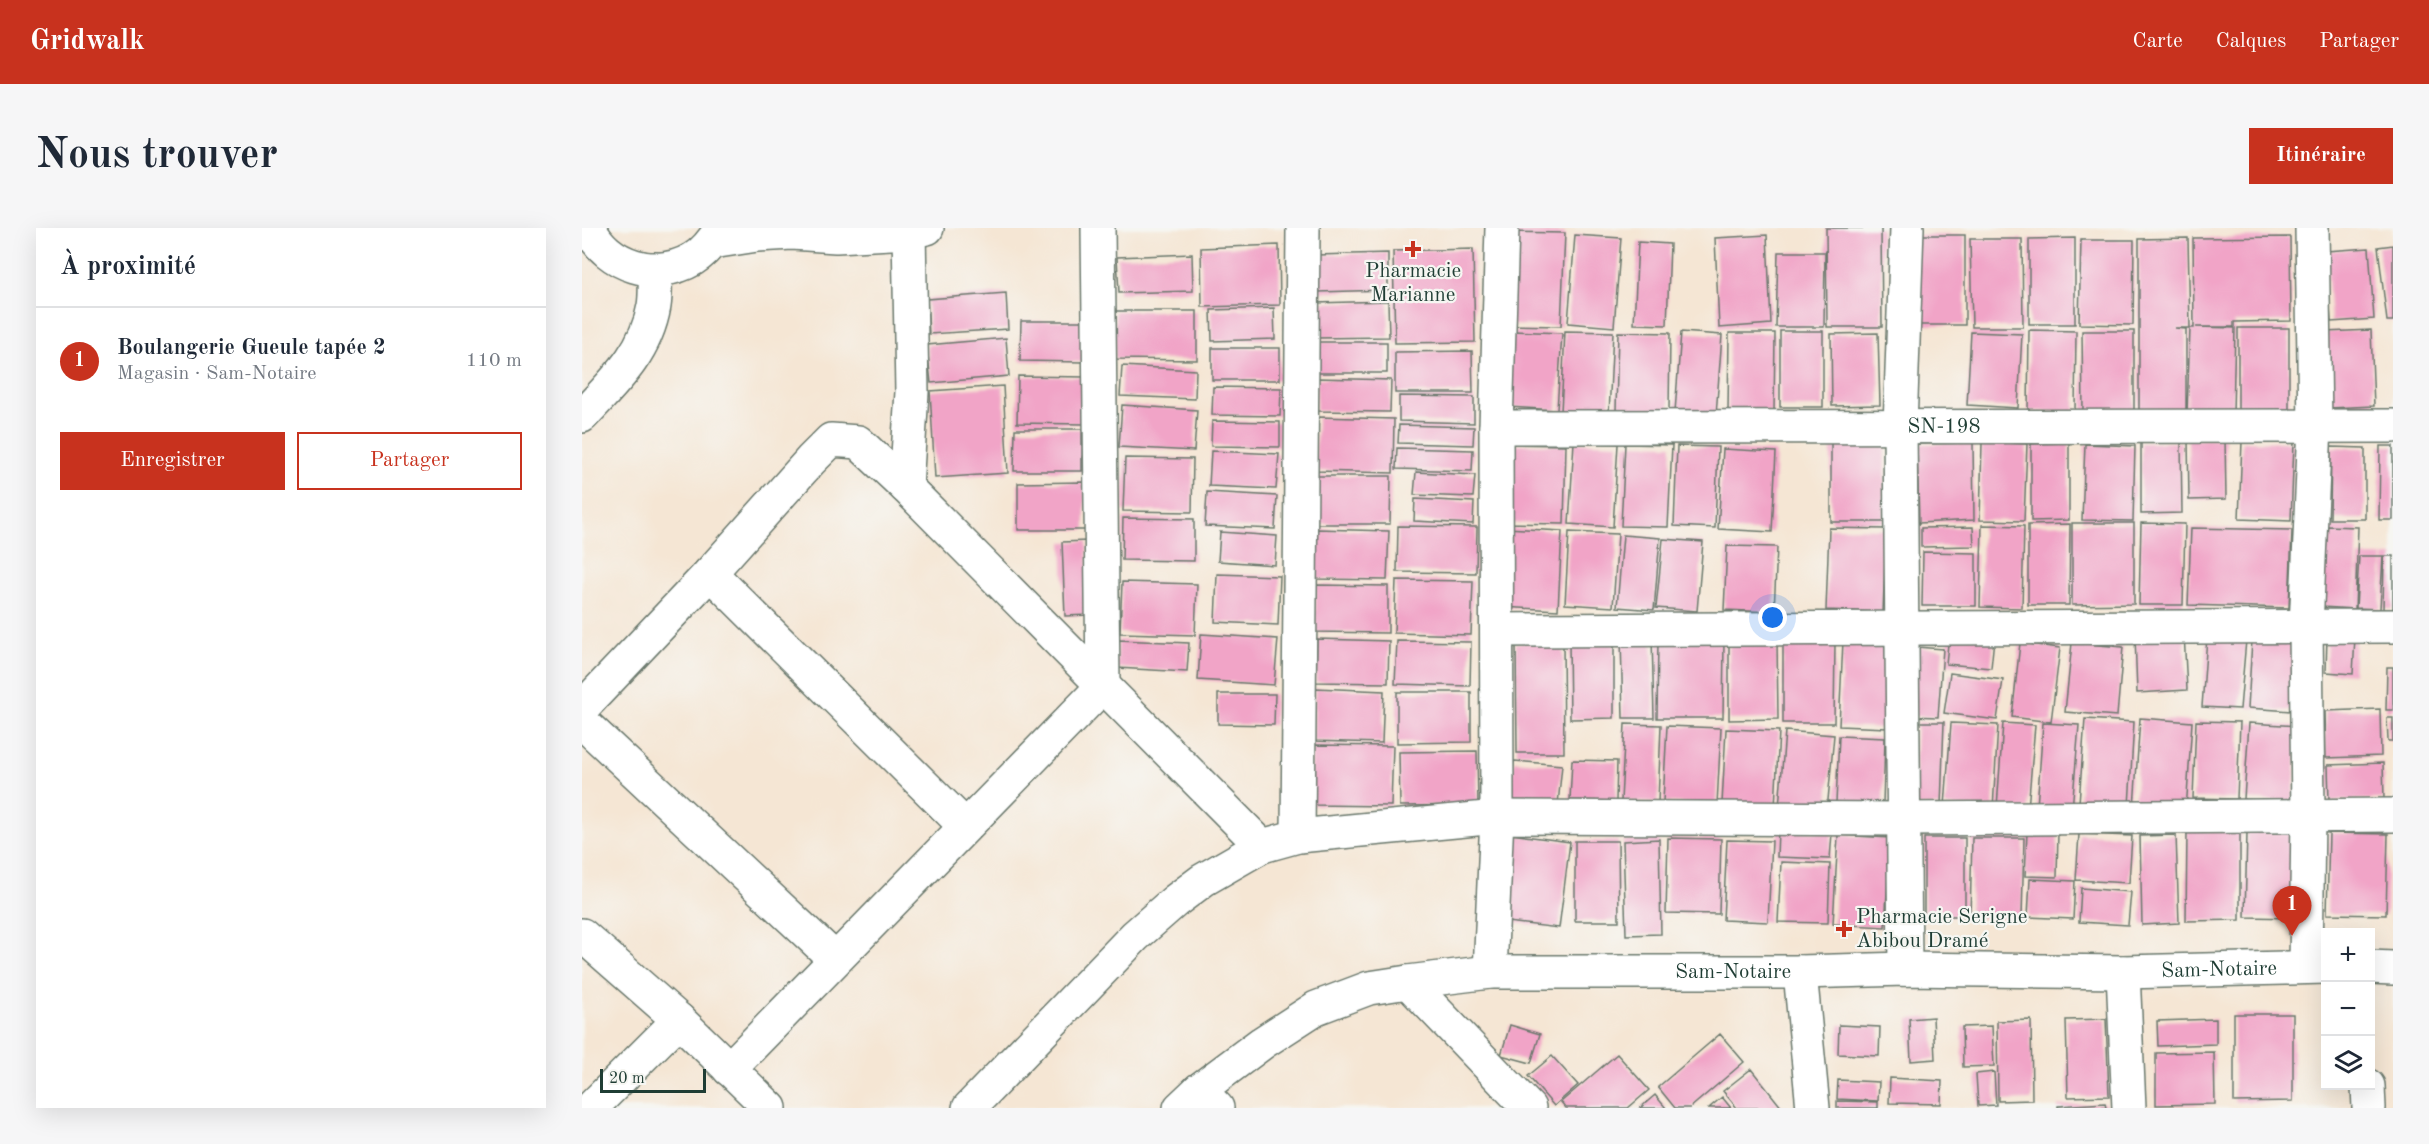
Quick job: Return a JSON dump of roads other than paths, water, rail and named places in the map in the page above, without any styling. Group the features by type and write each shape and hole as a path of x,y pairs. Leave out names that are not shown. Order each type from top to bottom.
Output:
{"street":[{"path":"729,1069 1103,686 1098,228"},
{"path":"1298,836 1303,228"},
{"path":"1490,972 1497,818 1496,427 1502,228"},
{"path":"1905,969 1900,427 1907,228"},
{"path":"2312,228 2315,426 2306,627 2308,815 2316,967"},
{"path":"592,246 629,264 655,269 669,268 693,259 717,235 792,233 836,236 918,230 906,487"},
{"path":"582,416 627,368 640,349 649,330 655,303 655,269"},
{"name":"SN-198","path":"1496,427 2393,426"},
{"path":"582,708 710,573 831,440 858,442 906,487 1262,846"},
{"path":"710,573 965,826"},
{"path":"1497,630 2393,626"},
{"path":"582,722 835,959"},
{"path":"969,1108 1135,936 1175,901 1203,880 1262,846 1298,836 1497,818 1904,819 2393,815"},
{"path":"582,935 679,1020 770,1108"},
{"name":"Sam-Notaire","path":"1199,1102 1262,1043 1316,1008 1369,988 1490,972 1800,972 1905,969 2123,972 2316,967"},
{"path":"2375,967 2393,968"},
{"path":"1800,972 1813,1108"},
{"path":"2123,972 2129,1108"},
{"path":"1408,982 1529,1108"},
{"path":"591,1108 679,1020"},
{"path":"2368,1090 2369,1108"}],"place":[{"name":"Pharmacie Marianne","path":"1413,249"},
{"name":"Pharmacie Serigne Abibou Dramé","path":"1844,929"},
{"name":"Boulangerie Gueule tapée 2","path":"2292,936"}]}
